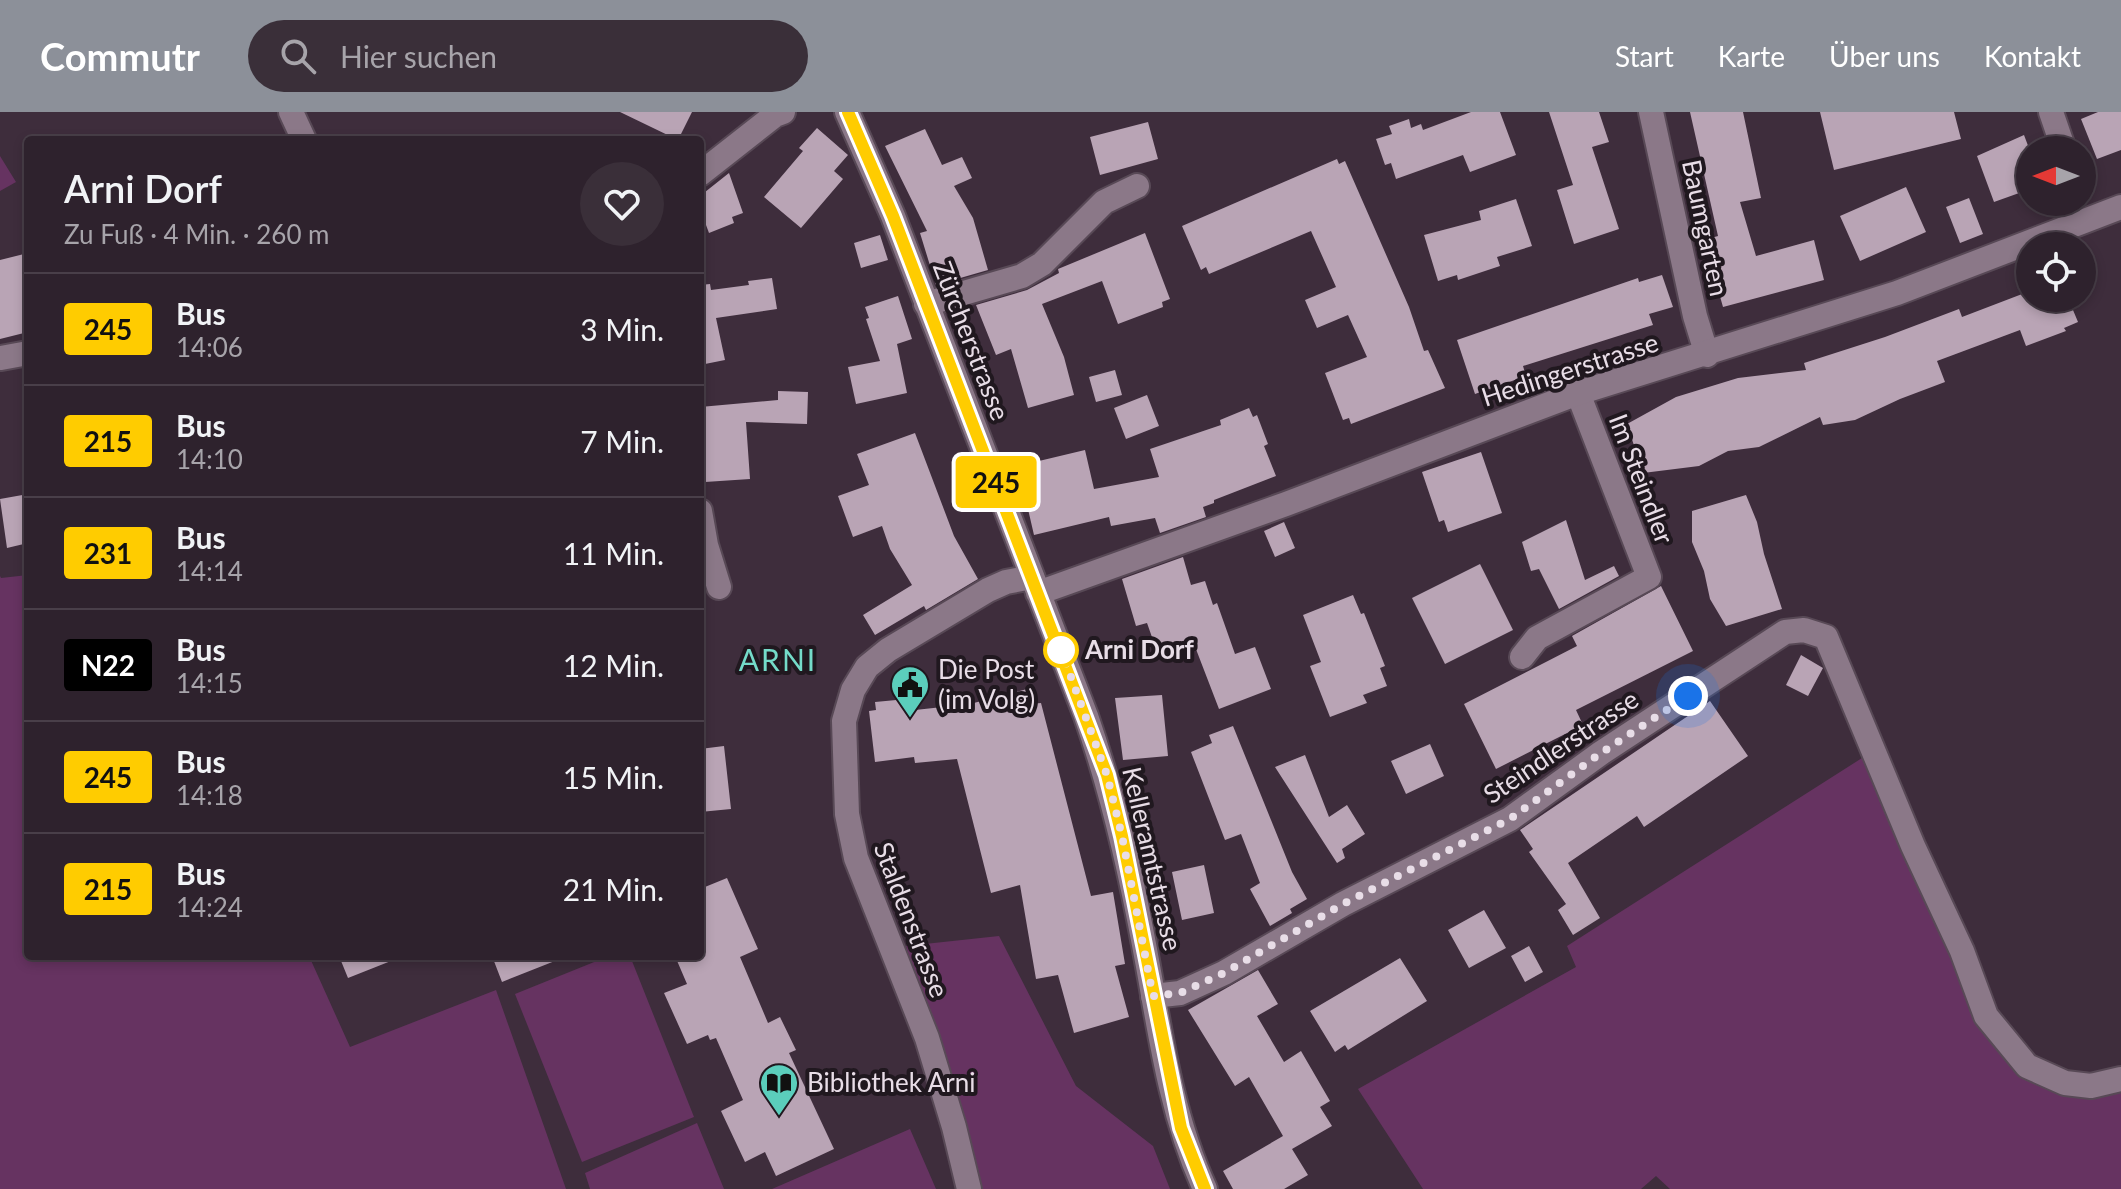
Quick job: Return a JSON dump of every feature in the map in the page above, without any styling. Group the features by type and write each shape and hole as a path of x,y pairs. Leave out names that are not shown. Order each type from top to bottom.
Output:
{"street":[{"path":"291,112 302,136"},
{"path":"704,171 783,112"},
{"name":"Zürcherstrasse","path":"847,112 893,216 1035,585"},
{"name":"Baumgarten","path":"1651,112 1695,316 1707,355"},
{"path":"2051,112 2059,136"},
{"path":"926,304 1022,276 1042,264 1104,202 1137,186"},
{"name":"Hedingerstrasse","path":"2096,210 2121,207"},
{"name":"Hedingerstrasse","path":"1035,585 1286,504 1578,393 1897,293 2073,216"},
{"path":"1,358 24,354"},
{"name":"Im Steindler","path":"1522,657 1537,638 1649,577 1578,393"},
{"path":"704,534 719,587"},
{"name":"Staldenstrasse","path":"969,1189 927,1038 856,858 847,814 844,721 853,690 867,667 888,650 1006,582 1035,585"},
{"name":"Kelleramtstrasse","path":"1035,585 1107,775 1181,1128 1205,1189"},
{"name":"Steindlerstrasse","path":"1153,996 1180,993 1224,973 1343,904 1510,819 1601,753 1785,632 1804,630 1826,637 1913,846 1962,951 1986,1016 2027,1066 2065,1083 2078,1085 2091,1086 2121,1079"}],"shaded area":[{"path":"0,156 16,182 0,191"},
{"path":"24,575 24,960 311,960 350,1047 496,990 566,1189 0,1189 1,578"},
{"path":"1873,751 1962,951 2027,1066 2121,1079 2121,1189 1670,1189 1656,1176 1641,1189 1423,1189 1358,1089 1576,967 1567,946"},
{"path":"999,936 1076,1086 1153,1146 1170,1189 980,1189 906,946"},
{"path":"599,960 632,960 694,1117 582,1162 515,994"},
{"path":"697,1123 724,1189 590,1189 585,1173"},
{"path":"910,1129 936,1189 772,1189"}],"building":[{"path":"620,112 692,112 680,136 670,136"},
{"path":"1471,112 1500,112 1516,155 1470,172 1463,155 1396,179 1391,163 1385,165 1376,139 1392,134 1389,126 1409,119 1411,128 1421,124 1423,130"},
{"path":"1549,112 1599,112 1609,142 1592,147 1619,229 1574,244 1557,190 1573,185"},
{"path":"1690,112 1743,112 1761,198 1740,202 1756,256 1814,240 1824,280 1723,307 1704,240 1718,236"},
{"path":"1820,112 1954,112 1961,139 1834,170"},
{"path":"2098,112 2121,112 2121,150 2097,159 2096,136 2088,136 2081,119"},
{"path":"1148,122 1158,159 1100,175 1090,137"},
{"path":"817,128 848,155 834,171 843,179 801,228 764,197 803,151 799,148"},
{"path":"925,129 942,165 962,157 972,178 954,186 973,218 988,270 936,285 920,233 927,231 885,146"},
{"path":"2016,139 2016,194 1994,202 1977,156"},
{"path":"1337,159 1339,164 1345,161 1409,307 1424,351 1428,350 1445,388 1351,424 1349,418 1343,420 1325,373 1367,357 1348,315 1317,328 1305,300 1336,287 1311,231 1209,274 1206,267 1201,270 1182,226"},
{"path":"729,173 743,213 732,217 734,223 709,233 704,220 704,193"},
{"path":"1906,187 1926,232 1860,261 1840,216"},
{"path":"1969,198 1983,234 1960,243 1946,207"},
{"path":"1516,199 1532,246 1497,257 1500,266 1458,280 1457,275 1438,281 1424,235 1481,220 1479,211"},
{"path":"1145,233 1170,299 1162,302 1163,307 1118,324 1102,281 1042,304 1064,357 1074,395 1028,408 1011,349 996,355 976,305 1027,290 1059,273 1058,269"},
{"path":"880,235 888,260 861,268 854,243"},
{"path":"24,254 24,333 0,339 0,260"},
{"path":"1662,275 1673,307 1649,314 1653,325 1523,366 1526,376 1475,394 1457,340 1638,278 1639,282"},
{"path":"772,278 777,309 716,318 725,360 704,364 704,285 710,284 711,290 749,285 748,281"},
{"path":"898,296 912,339 897,344 907,393 856,404 848,367 880,361 865,307"},
{"path":"2016,296 2016,312 2074,312 2078,322 2064,328 2066,331 2026,346 2020,330 1937,361 1945,382 1855,420 1823,425 1820,417 1759,447 1728,451 1699,466 1643,473 1627,424 1676,397 1738,378 1806,370 1804,363 1959,309 1962,317"},
{"path":"1115,370 1122,395 1096,402 1089,377"},
{"path":"778,391 808,392 807,424 746,422 750,479 705,482 704,407 778,400"},
{"path":"1147,395 1159,426 1126,439 1114,408"},
{"path":"1249,408 1253,417 1257,415 1268,444 1264,446 1276,476 1214,500 1214,503 1203,507 1206,517 1160,533 1155,518 1111,526 1109,517 1034,535 1018,466 1085,450 1094,489 1159,477 1150,449 1221,425 1220,420"},
{"path":"915,433 954,536 978,579 875,635 863,615 912,585 890,549 882,526 853,537 838,496 869,485 857,454"},
{"path":"1481,452 1502,513 1448,532 1444,520 1439,522 1422,472"},
{"path":"24,495 24,544 7,548 0,499"},
{"path":"1746,495 1782,609 1726,626 1710,599 1704,571 1692,542 1692,511"},
{"path":"1566,520 1585,580 1614,566 1619,576 1559,609 1539,569 1531,571 1522,542"},
{"path":"1284,522 1295,548 1275,557 1264,531"},
{"path":"1183,557 1191,585 1205,581 1213,605 1217,603 1235,654 1255,647 1271,689 1219,709 1194,644 1159,657 1147,623 1136,626 1122,579"},
{"path":"1480,564 1513,630 1445,664 1412,598"},
{"path":"1661,586 1693,651 1576,710 1583,725 1496,769 1464,704 1577,646 1572,636"},
{"path":"1353,595 1361,614 1364,613 1385,666 1380,668 1387,686 1363,695 1367,703 1330,717 1310,666 1321,662 1303,615"},
{"path":"1801,655 1823,668 1808,696 1786,685"},
{"path":"1027,689 1030,704 1041,703 1091,896 1113,892 1125,964 1115,966 1129,1017 1074,1033 1058,975 1036,979 1020,885 991,893 957,759 915,763 914,757 875,762 869,711 876,710 875,702 907,699 907,706 915,705 915,710 970,704"},
{"path":"1162,695 1168,756 1123,760 1115,698"},
{"path":"1710,701 1748,756 1644,827 1637,816 1568,863 1600,918 1573,935 1558,910 1566,904 1529,852 1533,849 1520,830"},
{"path":"1233,726 1292,872 1307,899 1290,909 1292,913 1270,926 1250,889 1260,883 1241,834 1225,840 1191,752 1212,743 1209,735"},
{"path":"1430,744 1444,776 1406,794 1391,761"},
{"path":"724,746 731,809 704,812 704,748"},
{"path":"1305,755 1329,817 1347,805 1365,834 1342,849 1345,858 1337,863 1275,767"},
{"path":"1204,865 1214,913 1182,920 1172,872"},
{"path":"727,878 758,949 740,957 768,1023 780,1017 796,1050 789,1053 834,1149 776,1176 765,1152 745,1162 721,1111 743,1100 716,1038 710,1040 708,1035 687,1044 664,993 687,984 677,960 704,960 704,887"},
{"path":"1484,910 1506,948 1469,968 1448,930"},
{"path":"1529,946 1543,972 1525,982 1511,956"},
{"path":"1400,958 1427,1001 1348,1050 1345,1045 1335,1052 1310,1011"},
{"path":"341,960 393,960 348,978"},
{"path":"494,960 557,960 502,982"},
{"path":"1258,970 1278,1004 1257,1016 1284,1062 1301,1051 1330,1101 1320,1107 1332,1126 1292,1149 1308,1175 1284,1189 1233,1189 1223,1171 1283,1136 1249,1077 1235,1086 1188,1010"}],"bus line":[{"name":"245","path":"848,112 893,216 1107,775 1181,1128 1205,1189"}],"place":[{"name":"Arni Dorf","path":"1061,650"},
{"name":"Die Post (im Volg)","path":"910,719"},
{"name":"Bibliothek Arni","path":"779,1117"}],"district":[{"name":"ARNI","path":"778,661"}],"route":[{"path":"1061,650 1107,775 1153,996 1180,993 1224,973 1343,904 1510,819 1601,753 1688,696"}]}
